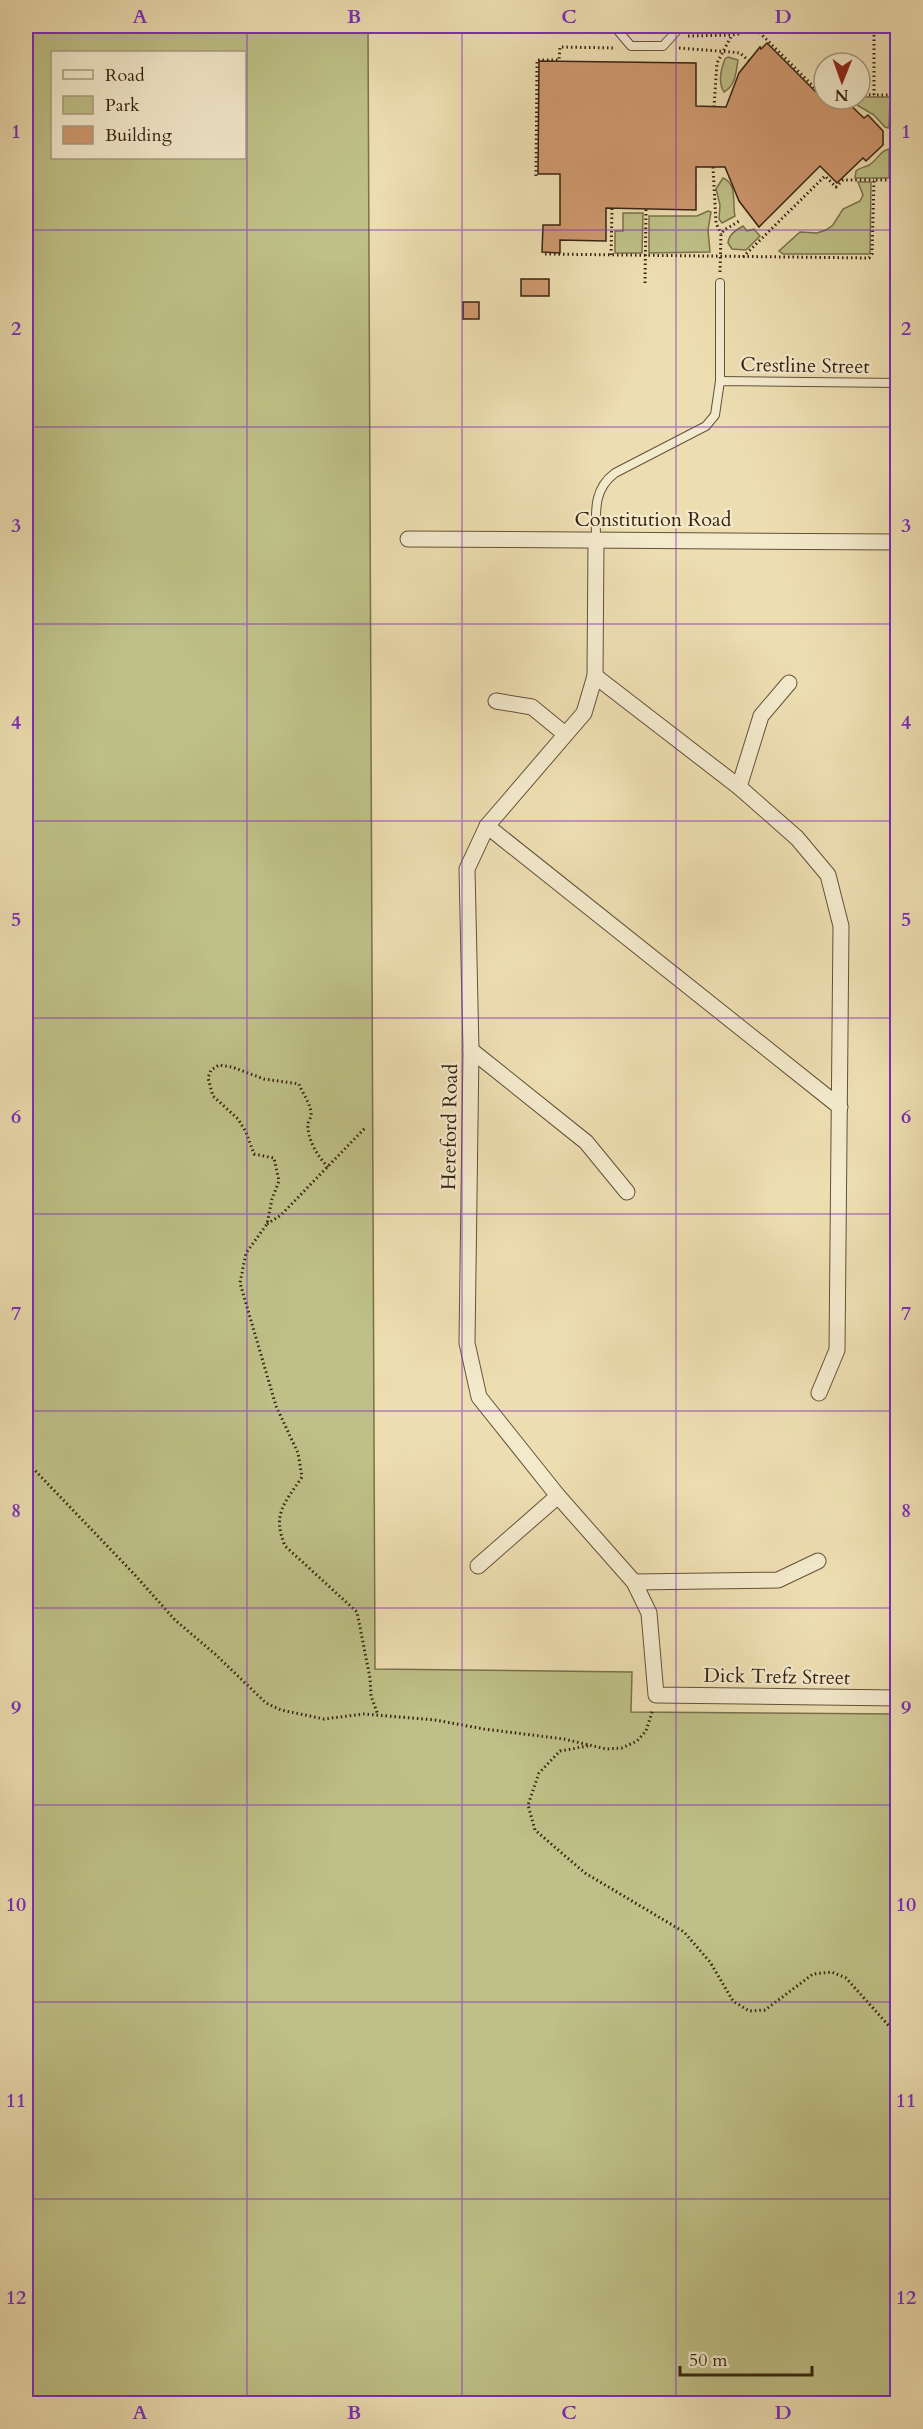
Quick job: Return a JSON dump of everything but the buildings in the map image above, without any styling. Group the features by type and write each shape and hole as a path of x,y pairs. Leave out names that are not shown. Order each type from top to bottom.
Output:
{"street":[{"name":"Constitution Road","path":"408,539 897,542"},
{"name":"Hereford Road","path":"596,540 595,676 584,713 487,826 467,869 471,1050 467,1343 479,1397 558,1496 634,1582 649,1613 656,1695"},
{"path":"595,676 739,787 797,838 828,875 841,926 837,1350 819,1393"},
{"path":"739,787 761,716 789,683"},
{"path":"496,702 532,707 565,734"},
{"path":"487,826 840,1107"},
{"path":"471,1050 586,1142 627,1192"},
{"path":"478,1566 558,1496"},
{"path":"634,1582 778,1580 818,1561"},
{"name":"Dick Trefz Street","path":"656,1695 897,1698"}],"lane":[{"path":"614,26 631,46 663,46 681,26"},
{"path":"720,283 720,381"},
{"name":"Crestline Street","path":"596,540 596,503 598,492 605,480 706,426 715,415 720,381 897,383"}],"path":[{"path":"753,26 812,84"},
{"path":"874,26 874,95 897,95"},
{"path":"714,106 716,70 723,50 732,35"},
{"path":"536,176 537,60 559,60 560,47 618,48 612,41"},
{"path":"674,48 723,50 740,53 749,61"},
{"path":"713,167 716,223 721,234 720,283"},
{"path":"743,257 825,176 836,187 843,180 897,180"},
{"path":"545,254 869,258 872,254 873,180"},
{"path":"611,255 612,208"},
{"path":"645,283 646,209"},
{"path":"721,234 741,220"},
{"path":"267,1224 272,1199 279,1181 274,1158 254,1154 246,1132 238,1119 213,1096 208,1078 211,1070 219,1065 232,1067 264,1079 299,1084 310,1107 311,1115 308,1125 311,1140 316,1153 328,1167"},
{"path":"365,1128 282,1215 267,1224 246,1253 240,1283 276,1406 298,1453 302,1477 281,1506 279,1532 285,1546 357,1612 370,1678 371,1696 378,1715"},
{"path":"26,1461 175,1620 215,1654 266,1703 312,1718 378,1715 435,1720 484,1729 564,1738 606,1749 622,1748 637,1741 646,1731 656,1695"},
{"path":"590,1745 560,1751 539,1773 528,1805 535,1830 585,1873 684,1932 710,1962 733,2001 749,2011 765,2010 813,1974 832,1972 846,1978 897,2036"}],"green space":[{"path":"26,26 368,26 375,1669 632,1672 631,1712 897,1714 897,2403 26,2403"},
{"path":"728,57 738,60 733,82 724,92 721,84 722,67"},
{"path":"872,97 890,97 889,128 885,127 867,111 872,111"},
{"path":"889,149 889,178 855,178 856,171 875,161"},
{"path":"723,178 733,189 735,216 722,223 719,219 720,205 716,189"},
{"path":"858,182 871,182 870,254 783,254 779,251 800,232 817,233 833,225 843,209 860,201 863,195"},
{"path":"711,212 708,230 710,252 649,253 649,216 697,216"},
{"path":"623,213 643,213 642,253 615,253 615,231 623,231"},
{"path":"743,226 747,231 754,229 760,236 746,250 732,249 728,243 730,237"}]}
